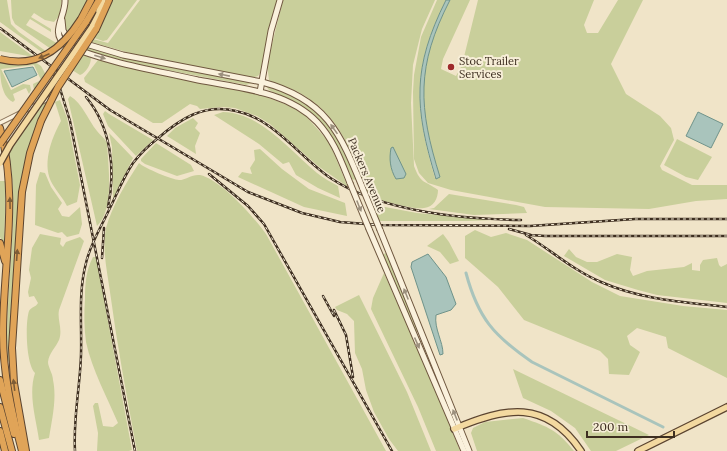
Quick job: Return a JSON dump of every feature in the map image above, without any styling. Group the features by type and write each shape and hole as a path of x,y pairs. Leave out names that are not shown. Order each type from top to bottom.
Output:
{"highway":[{"path":"0,59 22,61 45,56 89,25 91,0"},
{"path":"23,450 14,383 12,348 22,192 30,153 41,121 89,25 99,0"},
{"path":"0,144 109,0"},
{"path":"0,128 7,162 10,222 3,327 4,362 9,397 23,450"},
{"path":"0,243 6,270"},
{"path":"0,380 12,427 23,450"},
{"path":"0,407 12,451"},
{"path":"0,431 5,451"},
{"path":"0,447 1,451"}],"main road":[{"name":"Packers Avenue","path":"65,0 58,31 60,39 66,45 123,64 277,96 293,104 316,121 332,141 390,282 469,451"},
{"path":"0,163 10,144 105,0"},
{"path":"260,92 271,31 280,0"},
{"name":"Packers Avenue","path":"62,17 63,30 66,36 102,50 262,82 280,87 295,94 322,114 332,124 343,143 380,230 457,428 464,451"},
{"path":"0,156 10,139 89,25"},
{"path":"638,451 727,407"},
{"path":"457,428 498,413 527,413 555,423 570,436 581,451"}],"street":[{"path":"0,123 54,96"}],"green space":[{"path":"0,0 7,0 11,24 19,32 47,52 43,53 0,22"},
{"path":"11,0 62,0 59,16 54,22 45,20 34,13 31,17 51,29 51,32 30,19 26,25 58,44 51,49 15,24 12,18"},
{"path":"67,0 88,0 69,33 64,26"},
{"path":"112,0 137,0 107,40 103,41 94,38"},
{"path":"140,0 277,0 269,29 261,72 258,76 252,78 137,55 91,42 93,39 108,43"},
{"path":"283,0 435,0 422,29 413,65 411,103 414,166 421,179 438,190 433,204 424,208 412,208 368,196 351,151 336,125 326,113 300,93 269,80 267,64"},
{"path":"437,0 446,0 435,24 427,47 422,67 420,88 420,108 423,130 435,178 440,177 428,129 424,87 426,67 431,46 450,0 470,0 443,59 441,69 456,76 462,65 478,0 594,0 584,25 587,33 598,33 618,0 643,0 611,64 626,94 660,116 671,128 674,140 660,166 662,170 692,185 727,185 727,199 696,201 649,209 545,207 451,190 428,183 419,173 414,159 413,92 414,75 421,37"},
{"path":"0,32 34,57 0,51"},
{"path":"88,47 119,56 252,83 246,85 145,66 86,50"},
{"path":"83,55 91,58 91,60 86,70 80,75 72,70"},
{"path":"98,60 137,70 261,95 290,106 304,114 329,142 348,187 318,166 270,124 257,116 235,108 222,107 200,109 197,106 190,104 162,123 153,123 85,82 84,78"},
{"path":"0,62 35,62 41,66 46,75 31,98 34,90 33,84 41,80 34,65 1,69 11,90 23,84 30,85 31,90 29,94 26,88 13,94 15,100 13,102 5,95 3,90"},
{"path":"266,86 284,91 313,108 324,120 342,148 356,180 351,179 342,158 330,137 314,118 296,103 269,90"},
{"path":"70,96 75,99 98,133 107,143 109,175 108,198 103,218 97,226 68,99"},
{"path":"60,100 67,118 80,185 77,202 67,206 49,178 48,170 51,144 61,121 55,102"},
{"path":"48,101 28,151 14,278 8,362 7,335 13,230 12,177 9,151 41,104"},
{"path":"105,111 153,140 136,156 108,126 103,114"},
{"path":"223,112 237,114 250,119 274,134 317,173 338,186 340,198 318,188 296,175 289,162 283,164 259,144 214,115"},
{"path":"193,118 198,123 195,128 200,133 195,146 196,154 167,136 175,128"},
{"path":"109,133 133,158 113,199 112,147"},
{"path":"677,139 712,157 698,180 686,177 664,165"},
{"path":"156,143 191,165 194,171 177,176 145,164 141,161 141,159"},
{"path":"260,149 282,169 309,189 345,203 347,216 304,207 238,177 242,172 252,174 250,168 255,160 254,150"},
{"path":"139,163 152,171 179,180 197,175 208,178 227,191 253,218 266,234 386,451 137,451 106,268 105,236 112,211 124,187"},
{"path":"40,172 45,173 51,187 62,203 58,209 62,216 69,217 80,207 82,224 79,234 67,237 62,232 58,233 35,225 36,185"},
{"path":"0,181 6,181 4,245 0,237"},
{"path":"449,194 516,205 524,207 527,213 474,215 429,209 434,208"},
{"path":"385,207 417,213 495,220 379,221 374,208"},
{"path":"475,230 491,237 506,233 527,240 592,282 620,296 683,306 727,310 727,378 668,348 666,337 637,328 627,336 630,345 640,352 629,375 609,374 608,359 600,351 524,320 498,287 465,258 465,236"},
{"path":"40,234 61,238 60,244 63,247 66,242 80,237 84,241 59,310 60,336 48,362 54,387 54,409 49,438 39,440 32,398 35,373 28,353 27,324 29,311 38,303 34,296 29,297 28,292 31,278 29,270 32,248"},
{"path":"443,234 459,261 450,264 440,252 427,246"},
{"path":"569,249 576,257 587,262 597,262 617,254 632,257 630,270 633,276 647,271 684,267 692,263 692,270 700,271 700,265 703,260 717,258 721,267 727,264 727,303 657,295 605,280 564,256"},
{"path":"386,253 418,331 415,332 382,255"},
{"path":"93,257 96,257 132,450 129,451 97,451 98,433 93,406 95,403 98,403 103,426 113,427 118,423 96,373 86,342 84,320 86,283 87,272"},
{"path":"384,273 437,392 460,451 436,451 418,407 371,309 373,298"},
{"path":"359,295 407,392 431,451 398,451 389,439 374,412 366,390 362,369 355,353 354,321 347,314 337,310 335,307"},
{"path":"513,369 649,435 616,451 591,451 575,428 551,411 523,398"},
{"path":"523,418 552,430 563,438 574,451 477,451 471,433 473,428 485,422"}],"water":[{"path":"446,0 450,0 431,46 426,67 424,87 428,129 440,177 436,179 424,130 420,88 422,68 427,47 435,24"},
{"path":"33,67 37,75 12,87 4,71"},
{"path":"698,112 723,124 711,148 686,136"},
{"path":"393,147 406,174 404,178 396,179 392,171 390,156 391,148"},
{"path":"428,254 446,277 456,304 451,310 436,315 436,325 443,349 443,354 440,355 411,267 412,262"}],"waterway":[{"path":"466,273 476,302 489,325 519,353 532,362 663,427"}],"railway":[{"path":"0,28 110,110 248,192 302,213 340,222 379,225 530,226 635,219 727,219"},
{"path":"50,68 58,82 70,121 135,451"},
{"path":"86,97 101,122 109,149 111,178 108,207"},
{"path":"75,451 75,427 81,355 81,297 84,274 90,250 133,163 150,144 175,125 193,114 213,109 224,109 250,115 275,130 309,161 332,179 352,190 375,199 424,212 474,218 521,220"},
{"path":"209,174 248,206 264,224 392,451"},
{"path":"102,258 104,228"},
{"path":"509,229 531,235 545,236 727,236"},
{"path":"526,235 581,272 616,288 648,297 727,307"},
{"path":"323,296 334,316"},
{"path":"334,310 346,335 353,377"}],"place":[{"name":"Stoc Trailer Services","path":"451,67"}]}
